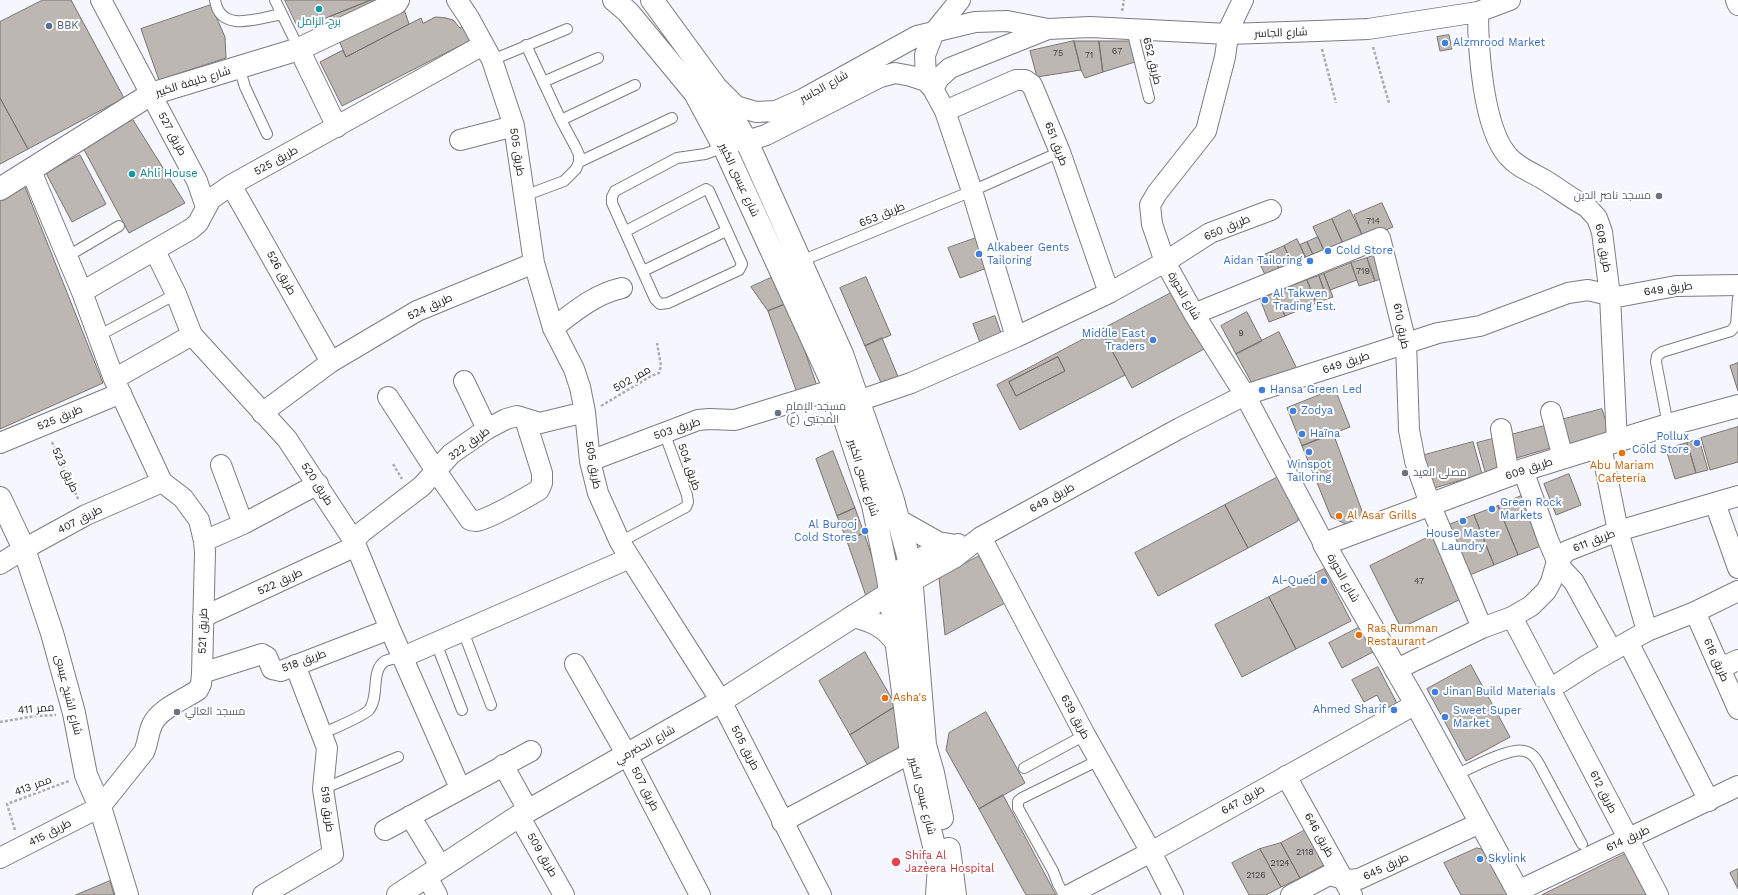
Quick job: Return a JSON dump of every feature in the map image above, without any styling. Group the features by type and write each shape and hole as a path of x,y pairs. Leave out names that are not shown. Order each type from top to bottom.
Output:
{"street":[{"name":"طريق 527","path":"100,0 197,181 206,207"},
{"name":"شارع خليفة الكبير","path":"0,189 31,171 151,94 299,49 396,3 398,0"},
{"name":"طريق 505","path":"457,0 469,18 487,52 514,126 534,263 553,328 574,369 585,412 590,461 598,493 625,550 721,701 782,822 821,895"},
{"name":"شارع عيسى الكبير","path":"614,0 628,12 676,68 695,93 724,147 835,389 873,505 889,585 896,642 919,752 939,866 937,895"},
{"name":"شارع عيسى الكبير","path":"652,0 715,86 747,142 842,354 900,522 911,572 925,745 919,752"},
{"path":"960,0 934,32 925,56 929,85 945,111 972,190 1016,337"},
{"path":"858,400 911,383 1016,337 1110,293 1165,262 1152,224 1150,205 1156,193 1206,131 1225,57 1228,34 1243,0"},
{"name":"شارع الجاسر","path":"715,86 736,106 756,112 776,111 803,99 917,36 975,22 1007,21 1048,29 1090,27 1228,34 1317,32 1368,29 1478,12 1510,0"},
{"path":"1736,0 1738,5"},
{"name":"طريق 608","path":"1478,12 1478,33 1482,75 1490,118 1499,144 1508,156 1519,166 1587,207 1597,218 1602,232 1610,296 1609,444 1618,531 1647,631"},
{"path":"929,85 950,68 1048,29"},
{"path":"299,49 337,127"},
{"name":"طريق 525","path":"82,292 191,229 198,223 206,207 218,193 231,185 337,127 487,52"},
{"name":"شارع الجاسر","path":"747,142 766,135 880,77 895,73 911,76 929,85"},
{"name":"طريق 651","path":"945,111 1016,80 1025,80 1032,85 1060,152 1110,293"},
{"path":"710,120 726,138 747,142"},
{"path":"460,140 514,126"},
{"path":"31,171 68,256 118,386 162,482 183,498 199,520 204,540 243,524 318,484"},
{"name":"طريق 526","path":"231,185 331,362"},
{"name":"طريق 650","path":"1165,262 1210,233 1271,210"},
{"name":"طريق 610","path":"1194,314 1380,238 1406,343 1409,430 1415,461 1430,504 1482,628"},
{"path":"155,251 176,294 192,336"},
{"name":"شارع الحورة","path":"1165,262 1194,314 1245,395 1324,544 1394,670 1416,704 1519,893"},
{"name":"طريق 524","path":"262,413 331,362 417,311 534,263"},
{"name":"طريق 649","path":"911,572 931,572 954,558 981,537 1180,428 1245,395 1438,333 1480,326 1568,293 1588,290 1610,296 1623,297 1658,288 1676,286 1738,285"},
{"path":"553,328 583,304 599,296 622,288"},
{"name":"طريق 525","path":"0,443 44,425 118,386 192,336"},
{"name":"طريق 520","path":"192,336 287,439 318,484 355,544 390,629 460,788"},
{"path":"464,381 487,429"},
{"name":"طريق 503","path":"590,461 698,420 735,420 835,389"},
{"path":"388,397 436,471 470,520 474,521 477,521 539,490 542,483 542,473 525,419"},
{"name":"طريق 609","path":"1324,544 1516,473 1668,425 1738,406"},
{"name":"طريق 322","path":"355,544 362,532 412,494 451,454 487,429 511,416 517,416 540,423 585,412"},
{"path":"1551,412 1562,458"},
{"path":"1501,429 1516,473 1562,569 1574,582 1620,646 1709,801"},
{"path":"221,465 243,524"},
{"name":"طريق 407","path":"0,564 86,515 162,482"},
{"name":"طريق 611","path":"1558,561 1567,551 1618,531 1738,496"},
{"name":"شارع الشيخ عيسى","path":"0,498 24,549 52,633 74,713 86,775 100,807 127,895"},
{"path":"1715,503 1738,568"},
{"path":"900,522 938,543 950,545"},
{"name":"طريق 649","path":"889,585 950,545 981,537"},
{"name":"طريق 639","path":"981,537 1085,735 1151,852 1173,895"},
{"name":"طريق 521","path":"100,807 144,752 148,743 151,727 158,715 198,690 201,684 205,586 204,540"},
{"name":"طريق 522","path":"203,617 355,544"},
{"path":"403,657 463,631 625,550"},
{"path":"1394,670 1482,628 1512,617 1531,606 1546,591 1551,582 1558,561"},
{"name":"شارع الحضرمي","path":"398,895 435,880 523,813 721,701 854,616 889,585"},
{"path":"1550,689 1647,631 1695,612 1738,591"},
{"name":"طريق 616","path":"1695,612 1738,709"},
{"path":"854,616 875,622 883,627 896,642"},
{"name":"طريق 612","path":"1512,617 1658,895"},
{"name":"طريق 518","path":"202,674 262,654 267,657 272,669 281,671 390,629"},
{"path":"1720,668 1738,660"},
{"name":"طريق 507","path":"575,664 627,755 700,895"},
{"name":"طريق 519","path":"263,895 333,854 323,789 326,748 295,665"},
{"name":"طريق 647","path":"1069,895 1151,852 1416,704"},
{"path":"385,830 531,750"},
{"path":"782,822 919,752"},
{"name":"شارع عيسى الكبير","path":"919,752 947,840 955,895"},
{"name":"طريق 509","path":"503,766 523,813 564,895"},
{"name":"طريق 646","path":"1286,776 1347,886"},
{"name":"طريق 614","path":"1519,893 1738,786"},
{"name":"طريق 415","path":"0,858 100,807"},
{"path":"410,816 435,880"},
{"name":"طريق 645","path":"1291,895 1324,877 1336,876 1347,886 1354,880 1480,823"}],"lane":[{"path":"215,0 219,13 231,21 239,22 282,14"},
{"path":"275,0 299,49"},
{"path":"487,52 526,45 567,29"},
{"name":"طريق 652","path":"1132,30 1149,98"},
{"path":"524,196 564,181 576,169 578,162 576,148 561,120 526,45"},
{"path":"543,82 598,58"},
{"path":"239,68 245,87 267,134"},
{"path":"561,120 635,85"},
{"path":"578,162 672,118"},
{"path":"626,231 706,189 709,190 742,264 739,270 668,303 660,304 655,299 626,231 612,203 612,197 615,190 677,158 705,154 724,147"},
{"name":"طريق 653","path":"801,261 1060,152"},
{"path":"68,256 119,226"},
{"path":"643,271 726,231"},
{"path":"98,336 176,294"},
{"path":"1668,425 1656,362 1657,356 1662,352 1731,331 1736,325 1738,298"},
{"name":"طريق 504","path":"625,550 686,507 688,502 687,494 664,432"},
{"path":"463,631 491,704"},
{"path":"436,643 462,710"},
{"path":"322,734 368,712 374,702 376,676 379,667 386,661 403,657"},
{"path":"1024,768 1085,735"},
{"path":"1454,776 1510,752 1523,750 1530,753 1538,762 1582,844"},
{"path":"323,789 398,757"},
{"path":"1064,895 1058,884 1054,871 1018,808 1018,802 1022,798 1099,760"}],"path":[{"path":"1368,29 1389,103"},
{"path":"1317,32 1336,103"},
{"name":"ممر 502","path":"585,412 600,406 651,376 659,373 661,366 657,342"},
{"name":"طريق 523","path":"44,425 86,515"},
{"name":"ممر 411","path":"0,722 35,716 74,713"},
{"name":"ممر 413","path":"20,848 7,804 86,775"}],"building":[{"path":"43,0 71,0 124,98 28,149 0,98 0,22"},
{"name":"برج الزامل","path":"285,0 371,0 299,29"},
{"path":"371,0 401,0 409,24 346,57 329,17"},
{"path":"211,5 225,37 226,58 159,80 141,29"},
{"path":"436,17 453,20 460,28 464,26 471,40 342,106 320,62 343,50 346,57 421,18 423,23"},
{"name":"Alzmrood Market","path":"1449,35 1452,49 1440,51 1437,37"},
{"path":"1074,41 1099,41 1103,72 1085,78 1081,70"},
{"path":"1074,41 1081,70 1037,77 1030,51"},
{"path":"1099,41 1131,41 1135,62 1103,72"},
{"path":"0,98 28,149 0,164"},
{"name":"Ahli House","path":"133,120 185,203 129,233 82,146"},
{"path":"80,155 106,204 72,222 46,173"},
{"path":"25,187 103,383 0,429 0,201"},
{"path":"1382,203 1393,227 1364,239 1354,215"},
{"path":"1350,210 1364,239 1345,248 1332,219"},
{"path":"1332,219 1345,248 1327,257 1313,227"},
{"path":"1318,237 1327,257 1316,261 1307,242"},
{"path":"976,238 987,268 960,278 948,248"},
{"path":"1297,239 1309,265 1296,271 1284,246"},
{"path":"1307,242 1316,261 1309,265 1300,245"},
{"path":"1284,246 1296,271 1283,277 1271,252"},
{"path":"1271,252 1283,277 1269,283 1257,258"},
{"path":"1382,253 1389,276 1375,281 1367,258"},
{"path":"1367,258 1375,281 1359,286 1351,263"},
{"path":"1351,263 1357,280 1330,290 1324,274"},
{"path":"1324,274 1333,297 1327,299 1319,276"},
{"path":"775,276 788,303 768,311 751,287"},
{"path":"1319,276 1327,299 1316,303 1307,280"},
{"path":"866,277 891,335 865,346 840,288"},
{"path":"1307,280 1316,303 1285,316 1275,293"},
{"name":"Middle East Traders","path":"1173,292 1204,349 1132,388 1101,330"},
{"path":"1275,293 1285,316 1269,322 1260,299"},
{"path":"788,303 817,386 797,393 768,311"},
{"path":"1247,312 1262,341 1236,354 1221,326"},
{"path":"995,316 1001,333 982,348 973,324"},
{"path":"1101,330 1125,375 1020,430 997,385","holes":["1058,357 1065,371 1016,396 1009,382"]},
{"path":"1279,332 1298,371 1254,387 1236,354"},
{"path":"882,338 899,379 882,385 865,346"},
{"path":"1058,357 1065,371 1016,396 1009,382"},
{"path":"1738,363 1738,391 1730,366"},
{"path":"1335,389 1350,427 1302,446 1287,408"},
{"path":"1602,409 1610,434 1564,447 1557,421"},
{"path":"1548,425 1554,447 1513,459 1507,436"},
{"path":"1738,427 1738,462 1710,470 1701,438"},
{"path":"1333,433 1365,519 1348,525 1331,517 1302,446"},
{"path":"1496,438 1504,469 1486,475 1477,443"},
{"path":"1699,439 1708,470 1696,473 1687,443"},
{"path":"1473,442 1482,474 1431,489 1421,456"},
{"path":"1687,443 1696,473 1675,479 1666,449"},
{"path":"833,451 855,508 837,516 816,459"},
{"path":"1569,474 1581,505 1556,515 1544,484"},
{"path":"1280,476 1298,511 1298,521 1248,548 1225,505"},
{"path":"1526,494 1546,544 1518,555 1498,506"},
{"path":"1225,505 1248,548 1158,596 1135,553"},
{"path":"1498,506 1518,555 1494,565 1474,515"},
{"path":"855,508 864,533 847,541 837,516"},
{"path":"1474,515 1494,565 1465,577 1444,527"},
{"path":"864,533 884,592 867,599 847,541"},
{"path":"1437,533 1467,596 1401,628 1370,566"},
{"path":"979,556 1005,603 945,635 939,578"},
{"path":"1324,569 1351,621 1296,649 1269,597"},
{"path":"1269,597 1296,649 1242,677 1215,625"},
{"path":"1360,627 1373,652 1342,668 1329,643"},
{"path":"865,652 896,706 850,735 819,681"},
{"path":"1471,665 1510,737 1466,761 1427,689"},
{"path":"1378,667 1401,711 1389,717 1377,695 1364,702 1352,680"},
{"path":"896,706 906,750 870,769 850,735"},
{"path":"986,712 1025,783 979,809 946,750 949,733"},
{"path":"1003,795 1056,895 1026,895 979,809"},
{"path":"1311,827 1330,862 1300,878 1281,843"},
{"path":"1281,843 1300,878 1281,887 1260,849"},
{"path":"1477,848 1489,851 1513,895 1461,895 1444,863"},
{"path":"1260,849 1281,887 1266,895 1249,895 1232,863"},
{"path":"1629,852 1650,895 1542,895"},
{"path":"1738,869 1738,889 1730,873"},
{"path":"110,881 114,895 76,895"}],"place":[{"name":"برج الزامل","path":"319,9"},
{"name":"BBK","path":"49,26"},
{"name":"Alzmrood Market","path":"1445,43"},
{"name":"Ahli House","path":"132,174"},
{"name":"مسجد ناصر الدين","path":"1659,196"},
{"name":"Cold Store","path":"1328,251"},
{"name":"Alkabeer Gents Tailoring","path":"979,254"},
{"name":"Aidan Tailoring","path":"1310,261"},
{"name":"Al Takwen Trading Est.","path":"1265,300"},
{"name":"Middle East Traders","path":"1153,340"},
{"name":"Hansa Green Led","path":"1262,390"},
{"name":"Zodya","path":"1293,411"},
{"name":"مسجد الإمام المجتبى (ع)","path":"778,413"},
{"name":"Haïna","path":"1302,434"},
{"name":"Pollux Cold Store","path":"1697,443"},
{"name":"Winspot Tailoring","path":"1309,452"},
{"name":"Abu Mariam Cafeteria","path":"1622,453"},
{"name":"مصلى العيد","path":"1405,473"},
{"name":"Green Rock Markets","path":"1492,509"},
{"name":"Al Asar Grills","path":"1339,516"},
{"name":"House Master Laundry","path":"1463,521"},
{"name":"Al Burooj Cold Stores","path":"865,531"},
{"name":"Al-Qued","path":"1324,581"},
{"name":"Ras Rumman Restaurant","path":"1359,635"},
{"name":"Jinan Build Materials","path":"1435,692"},
{"name":"Asha's","path":"885,698"},
{"name":"Ahmed Sharif","path":"1394,710"},
{"name":"مسجد العالي","path":"177,712"},
{"name":"Sweet Super Market","path":"1445,717"},
{"name":"Skylink","path":"1480,859"},
{"name":"Shifa Al Jazeera Hospital","path":"896,862"}]}
